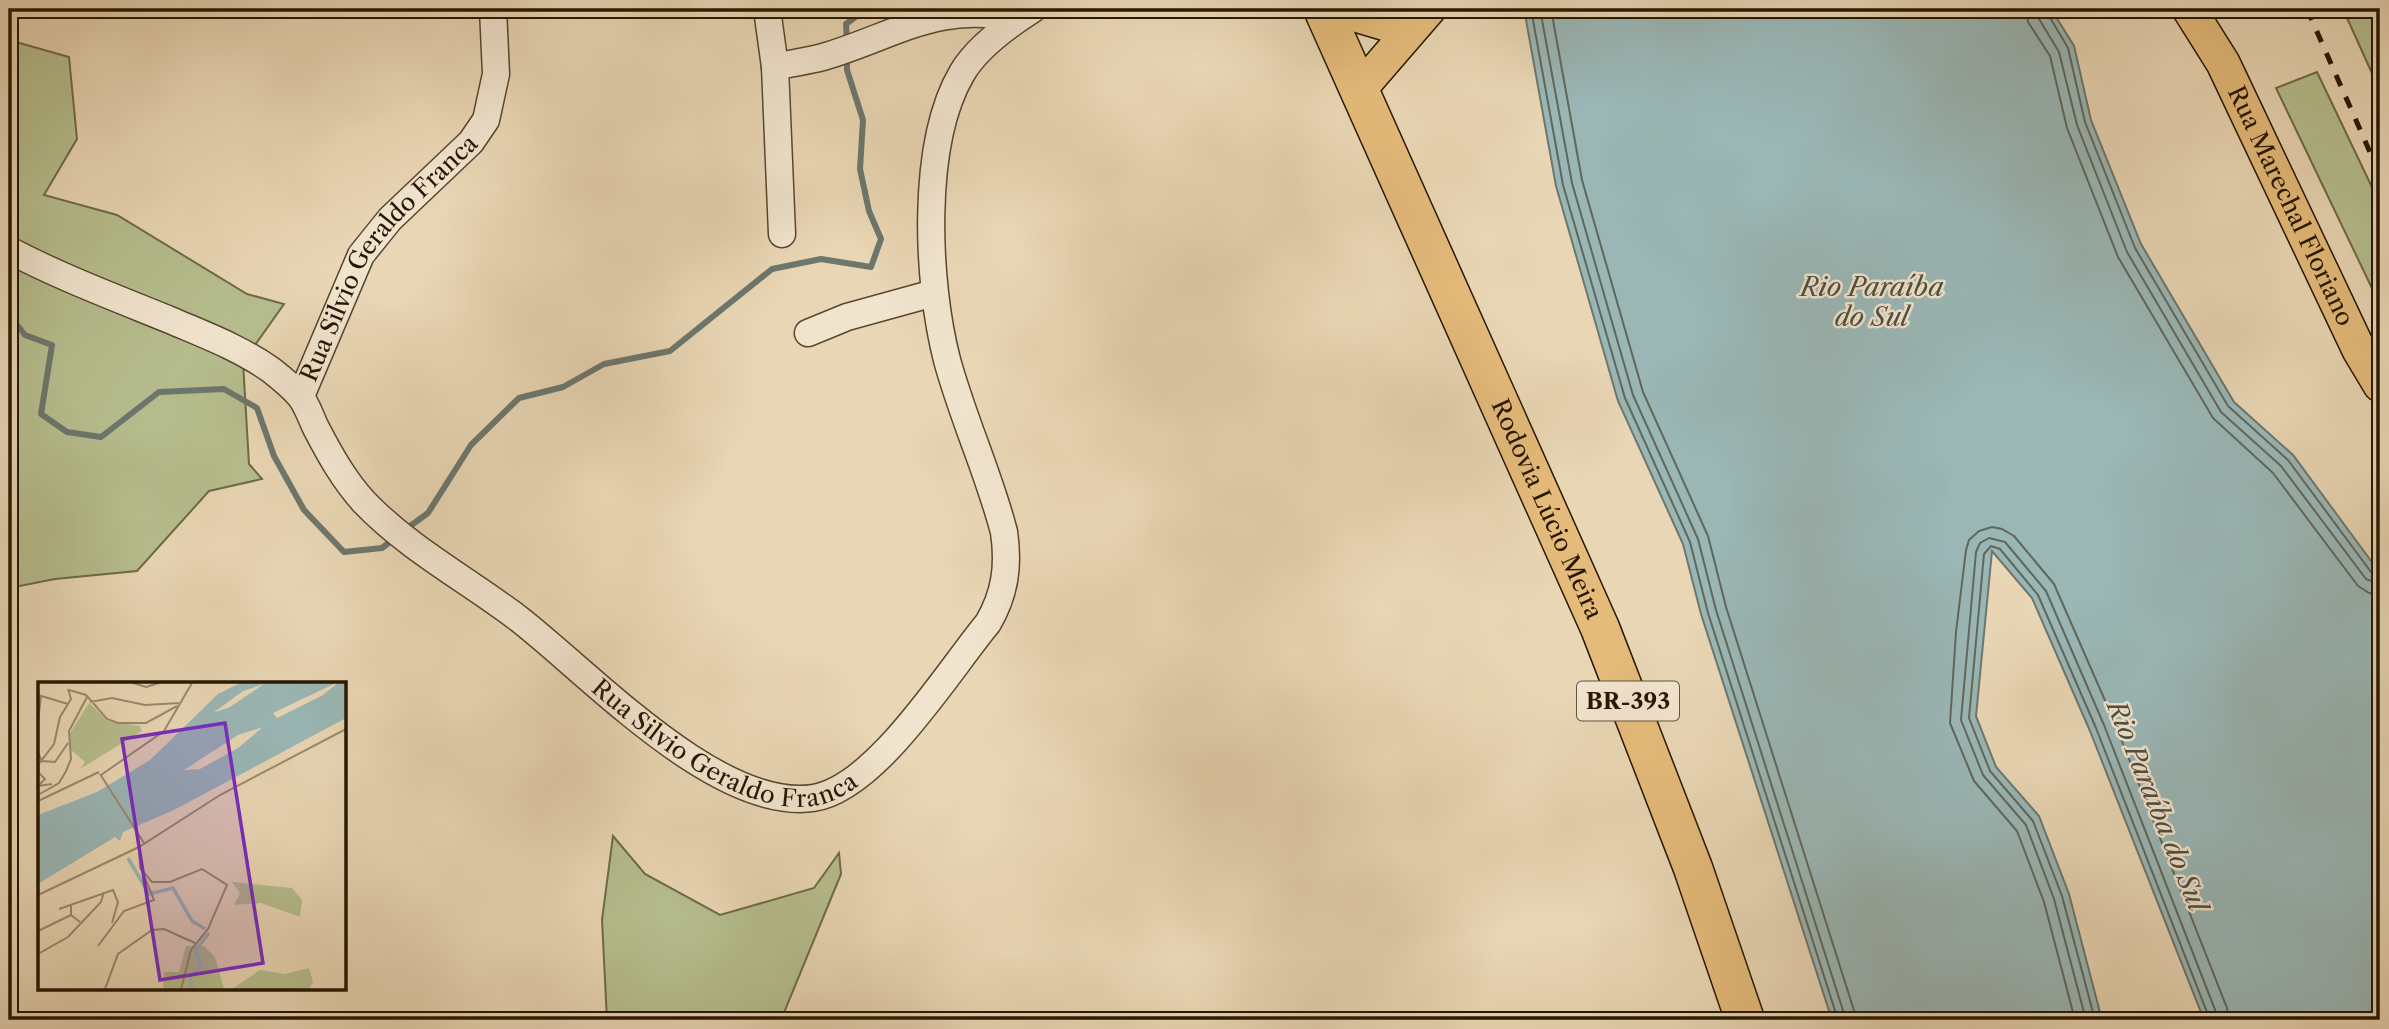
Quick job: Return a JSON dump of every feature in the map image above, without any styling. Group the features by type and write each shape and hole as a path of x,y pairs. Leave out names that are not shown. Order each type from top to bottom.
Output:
{"highway":[{"name":"Rodovia Lúcio Meira","path":"1323,9 1600,628 1693,868 1745,1020"},
{"path":"1345,9 1418,14"}],"main road":[{"path":"2189,9 2222,64"},
{"path":"2206,9 2222,64"},
{"path":"1353,75 1418,14"},
{"name":"Rua Marechal Floriano","path":"2222,64 2359,350 2380,385"}],"street":[{"name":"Rua Silvio Geraldo Franca","path":"493,9 496,74 486,120 471,142 390,219 361,254 301,396 333,461 350,485 418,548 520,620 667,742 716,772 752,789 783,798 814,798 837,790 861,775 931,696 988,623 999,604 1007,556 1001,522 947,359 934,293 931,212 948,102 962,71 986,45 1025,14"},
{"path":"767,9 775,67 782,234"},
{"path":"775,67 824,56 922,20 955,13 988,11 1025,14"},
{"path":"9,250 241,350 301,396"},
{"path":"808,333 847,317 934,293"}],"green space":[{"path":"2343,9 2380,9 2380,91"},
{"path":"9,40 69,57 77,139 44,195 117,215 247,294 284,304 243,362 249,464 262,479 209,491 137,571 55,579 9,588"},
{"path":"2317,72 2380,204 2380,305 2276,88"},
{"path":"613,836 645,874 720,915 814,888 839,853 841,874 781,1020 607,1020 602,920"}],"water":[{"name":"Rio Paraíba do Sul","path":"1524,9 2051,9 2074,46 2091,120 2141,244 2234,402 2293,455 2380,573 2380,1020 2204,1020 2090,731 2032,598 1992,551 1976,716 1996,767 2039,816 2069,894 2102,1020 1950,1020 1946,1013 1947,1020 1832,1020 1701,614 1683,544 1618,401 1556,186"}],"waterway":[{"path":"847,42 846,24 866,9"},
{"path":"406,529 428,513 471,445 519,398 563,387 604,364 670,351 772,269 821,259 871,267 881,239 869,211 860,169 863,120 847,70 847,57"},
{"path":"9,315 25,335 52,345 41,414 67,432 101,437 159,392 224,389 257,408 274,456 304,510 344,552 382,548 395,538"}],"railway":[{"path":"2307,9 2380,175"}]}
